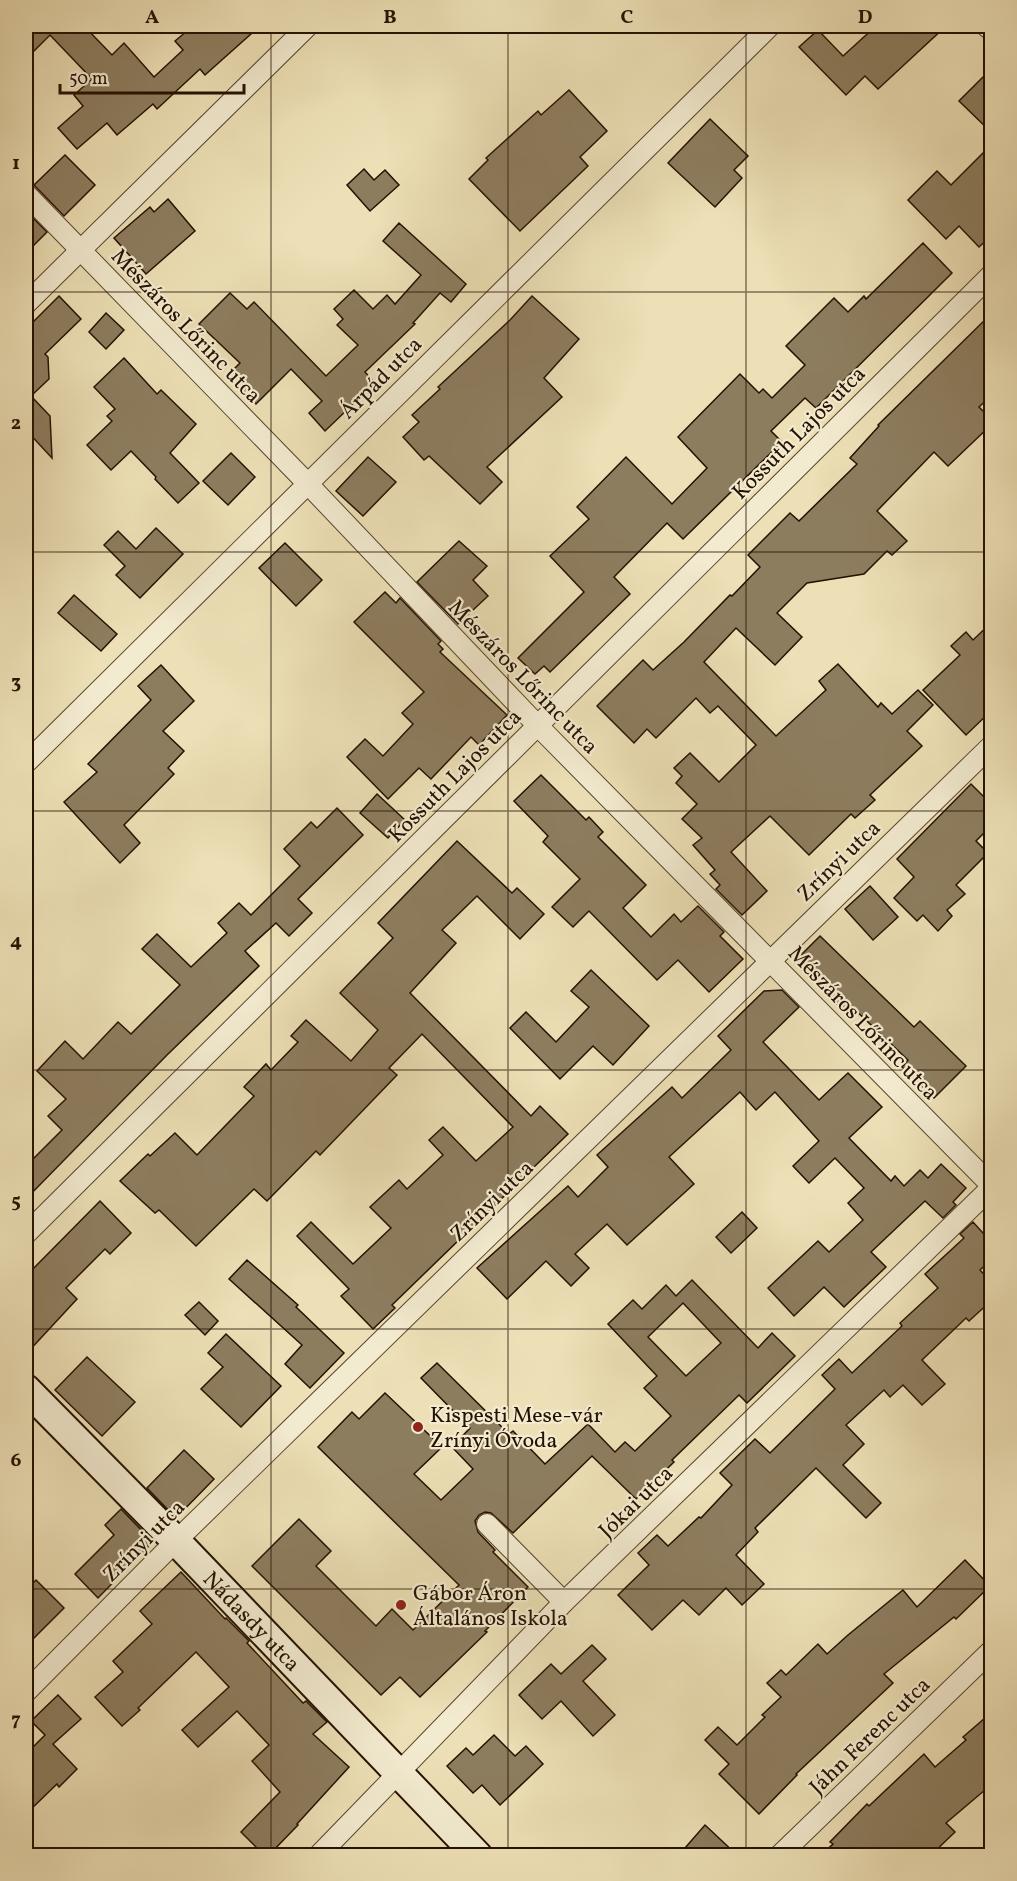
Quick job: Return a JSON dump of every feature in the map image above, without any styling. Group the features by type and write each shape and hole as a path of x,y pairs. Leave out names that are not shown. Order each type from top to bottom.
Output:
{"street":[{"path":"26,303 308,26"},
{"name":"Árpád utca","path":"26,763 770,26"},
{"path":"986,26 992,31"},
{"name":"Mészáros Lőrinc utca","path":"26,194 307,483 538,726 992,1187"},
{"name":"Kossuth Lajos utca","path":"26,1234 992,274"},
{"name":"Zrínyi utca","path":"26,1692 176,1541 992,745"},
{"name":"Jókai utca","path":"318,1856 564,1602 992,1187"},
{"name":"Nádasdy utca","path":"26,1389 176,1541 478,1856"},
{"path":"487,1524 564,1602"},
{"name":"Jáhn Ferenc utca","path":"779,1856 992,1650"}],"building":[{"path":"26,26 84,26 112,55 124,43 154,77 183,50 175,41 193,26 260,26 205,75 200,69 157,109 153,104 117,135 107,123 77,149 58,128 83,106 74,95 92,79 50,35 26,59"},
{"path":"876,26 946,26 878,89 865,76 846,95 799,47 818,30 843,56"},
{"path":"992,68 992,133 959,101"},
{"path":"569,90 607,131 580,157 588,166 520,231 469,179 488,160 486,158 538,111 541,115"},
{"path":"710,119 748,156 734,170 742,178 715,207 668,163"},
{"path":"992,144 992,235 979,247 959,226 946,239 908,200 937,171 951,185"},
{"path":"65,155 95,185 64,216 34,185"},
{"path":"364,169 374,180 385,170 399,185 370,211 347,185"},
{"path":"168,199 195,231 146,274 114,238 150,207 154,212"},
{"path":"26,211 47,232 26,253"},
{"path":"399,223 466,284 451,302 440,293 413,323 415,324 365,372 375,383 325,431 309,413 322,401 291,369 256,404 227,376 240,363 199,324 230,293 247,309 254,302 326,376 358,345 337,325 343,319 334,309 354,290 373,309 387,295 395,304 421,275 383,241"},
{"path":"923,243 952,273 816,408 805,398 771,431 782,442 683,539 667,523 614,577 630,594 550,672 544,666 535,674 518,658 584,592 550,556 589,519 577,507 626,457 672,504 707,468 678,437 740,374 759,393 763,389 772,398 805,365 786,346 834,298 848,312 864,296 866,299"},
{"path":"59,296 81,319 45,354 48,357 49,379 31,396 50,416 52,458 26,430 26,329"},
{"path":"532,296 579,339 544,378 562,397 487,467 502,482 480,504 429,456 424,460 403,437 419,422 412,415"},
{"path":"106,313 124,330 106,349 89,332"},
{"path":"992,313 992,395 979,407 992,420 992,424 948,466 934,452 877,511 907,541 892,555 887,551 864,574 807,583 777,613 802,637 775,665 736,628 704,662 776,736 826,690 819,681 838,664 878,707 881,703 892,714 918,690 933,705 907,731 922,746 870,795 875,800 855,818 851,814 809,855 770,816 731,852 767,891 742,915 716,889 720,885 710,874 715,870 693,845 702,838 682,819 697,804 676,783 682,776 674,768 690,753 719,782 756,745 718,706 710,713 696,698 656,738 647,729 634,743 597,706 643,660 653,670 730,595 732,596 760,567 748,555 790,513 799,521 857,464 850,458 878,425"},
{"path":"124,358 157,394 161,390 196,424 170,453 199,483 178,503 131,451 111,470 87,445 112,421 107,416 115,409 94,387"},
{"path":"231,453 255,477 228,505 203,481"},
{"path":"368,457 396,482 363,516 336,491"},
{"path":"156,528 183,554 140,598 116,575 125,566 104,545 118,531 136,549"},
{"path":"459,541 487,566 473,580 488,596 458,624 417,582"},
{"path":"285,543 322,580 296,606 259,568"},
{"path":"385,592 396,603 400,598 441,641 438,644 443,649 440,652 507,715 479,745 471,737 431,779 419,768 388,799 347,757 365,739 383,756 413,724 402,713 424,692 354,622"},
{"path":"74,595 117,634 101,651 58,613"},
{"path":"992,622 992,710 966,735 923,690 960,655 951,646 966,632 973,640"},
{"path":"161,665 194,701 163,731 184,751 168,768 174,774 124,825 140,843 120,863 64,802 97,772 88,764 151,700 138,686"},
{"path":"541,775 586,820 589,817 603,832 598,837 646,885 623,908 651,937 674,914 681,922 698,906 724,932 720,936 743,959 709,992 678,960 657,980 589,911 573,927 552,907 580,879 543,842 548,836 514,801"},
{"path":"971,784 992,805 992,825 976,841 988,853 956,885 965,894 947,910 952,916 938,931 923,915 917,921 894,898 914,877 897,859"},
{"path":"377,794 405,820 388,838 360,813"},
{"path":"337,808 363,835 298,899 312,913 289,936 276,923 245,951 259,966 167,1055 26,1199 26,1166 62,1130 48,1116 66,1099 37,1071 65,1041 83,1059 118,1022 131,1034 180,985 142,949 157,934 191,967 227,933 218,923 239,903 251,915 300,866 284,849 311,822 317,828"},
{"path":"457,841 512,893 517,888 544,914 520,939 477,896 442,930 456,943 410,993 531,1116 540,1106 568,1134 392,1305 395,1308 373,1329 341,1296 349,1289 297,1236 311,1222 353,1264 391,1228 370,1207 399,1180 407,1189 443,1155 429,1140 443,1127 476,1161 513,1127 422,1034 389,1068 397,1075 320,1155 316,1151 267,1201 254,1189 196,1246 159,1210 155,1213 120,1181 148,1154 150,1156 175,1133 197,1155 254,1096 244,1087 266,1064 271,1070 298,1042 291,1036 306,1020 351,1061 378,1030 340,993 393,938 378,923"},
{"path":"870,886 898,917 873,940 845,909"},
{"path":"820,936 914,1027 920,1021 966,1066 934,1098 902,1067 908,1060 851,1006 845,1012 794,962"},
{"path":"591,970 649,1026 613,1065 593,1046 560,1079 510,1028 526,1012 556,1042 589,1007 571,991"},
{"path":"782,990 799,1007 763,1042 819,1100 848,1073 882,1107 849,1138 891,1181 895,1176 904,1186 920,1170 928,1178 941,1164 966,1188 953,1202 956,1205 943,1218 925,1201 871,1252 886,1267 844,1307 824,1287 794,1316 768,1288 818,1241 829,1252 863,1220 848,1203 864,1188 835,1158 809,1183 793,1166 819,1141 775,1092 756,1110 740,1092 669,1157 694,1184 627,1245 607,1224 575,1254 589,1268 571,1286 546,1261 507,1299 477,1268 568,1186 578,1197 608,1167 597,1155 672,1087 682,1098 731,1050 718,1036 764,991"},
{"path":"100,1201 131,1233 110,1254 105,1249 66,1288 77,1299 26,1354 26,1276"},
{"path":"742,1212 757,1228 731,1253 716,1237"},
{"path":"973,1222 992,1243 992,1259 980,1270 992,1283 992,1300 969,1321 966,1318 922,1360 945,1384 922,1405 903,1385 890,1397 884,1390 846,1425 864,1444 843,1465 881,1503 866,1518 816,1468 755,1528 758,1532 736,1555 764,1584 742,1605 726,1588 699,1615 683,1600 652,1630 618,1595 649,1565 638,1553 657,1535 668,1546 699,1517 701,1518 732,1485 720,1473 755,1439 770,1453 835,1389 822,1375 839,1359 852,1373 902,1326 900,1323 938,1288 925,1274 964,1238 960,1234"},
{"path":"247,1260 298,1305 296,1307 344,1353 310,1388 285,1364 302,1345 229,1279"},
{"path":"692,1280 758,1348 772,1333 795,1356 747,1403 739,1395 672,1460 674,1462 636,1499 592,1456 513,1533 491,1513 485,1512 479,1515 475,1521 478,1532 495,1550 493,1552 528,1587 485,1631 487,1632 420,1697 400,1677 381,1695 252,1566 299,1519 331,1551 316,1566 376,1626 392,1609 413,1630 459,1585 318,1447 352,1412 359,1419 385,1393 442,1447 414,1474 441,1500 473,1469 452,1447 470,1428 421,1378 437,1363 509,1434 513,1431 545,1464 588,1424 615,1452 625,1442 635,1451 671,1416 644,1388 657,1376 608,1324 633,1300 642,1309 666,1285 676,1296","holes":["683,1303 721,1343 686,1376 648,1337"]},
{"path":"199,1302 218,1321 205,1335 185,1315"},
{"path":"226,1334 281,1386 241,1427 201,1389 223,1367 208,1353"},
{"path":"87,1357 135,1402 102,1436 55,1390"},
{"path":"184,1450 214,1479 176,1518 147,1488"},
{"path":"121,1509 149,1538 148,1547 98,1598 75,1574 114,1535 105,1525"},
{"path":"965,1560 990,1586 956,1619 954,1617 884,1674 893,1683 796,1774 759,1814 719,1774 729,1764 705,1740 718,1727 737,1745 765,1717 762,1715 781,1697 767,1683 781,1670 786,1675 818,1644 827,1654 903,1590 917,1607"},
{"path":"181,1572 249,1641 247,1643 303,1703 306,1701 327,1722 313,1734 349,1767 268,1856 265,1856 241,1832 280,1792 252,1761 269,1745 237,1711 198,1747 182,1730 229,1687 196,1652 122,1726 95,1697 123,1672 113,1661 152,1624 140,1611"},
{"path":"36,1580 64,1608 26,1646 26,1590"},
{"path":"592,1645 606,1659 583,1681 615,1715 593,1736 561,1701 542,1719 519,1695 551,1664 561,1674"},
{"path":"58,1695 81,1719 53,1744 77,1769 59,1787 57,1784 26,1814 26,1754 45,1735 31,1721"},
{"path":"992,1712 992,1784 946,1823 955,1832 930,1856 820,1856 833,1844 830,1842 867,1804 869,1806 924,1754 935,1767 966,1740 963,1737"},
{"path":"494,1735 515,1756 526,1746 543,1764 500,1805 482,1785 473,1793 447,1766 466,1748 473,1755"},
{"path":"705,1825 738,1856 678,1856"}],"place":[{"name":"Kispesti Mese-vár Zrínyi Óvoda","path":"418,1427"},
{"name":"Gábor Áron Általános Iskola","path":"401,1605"}]}
